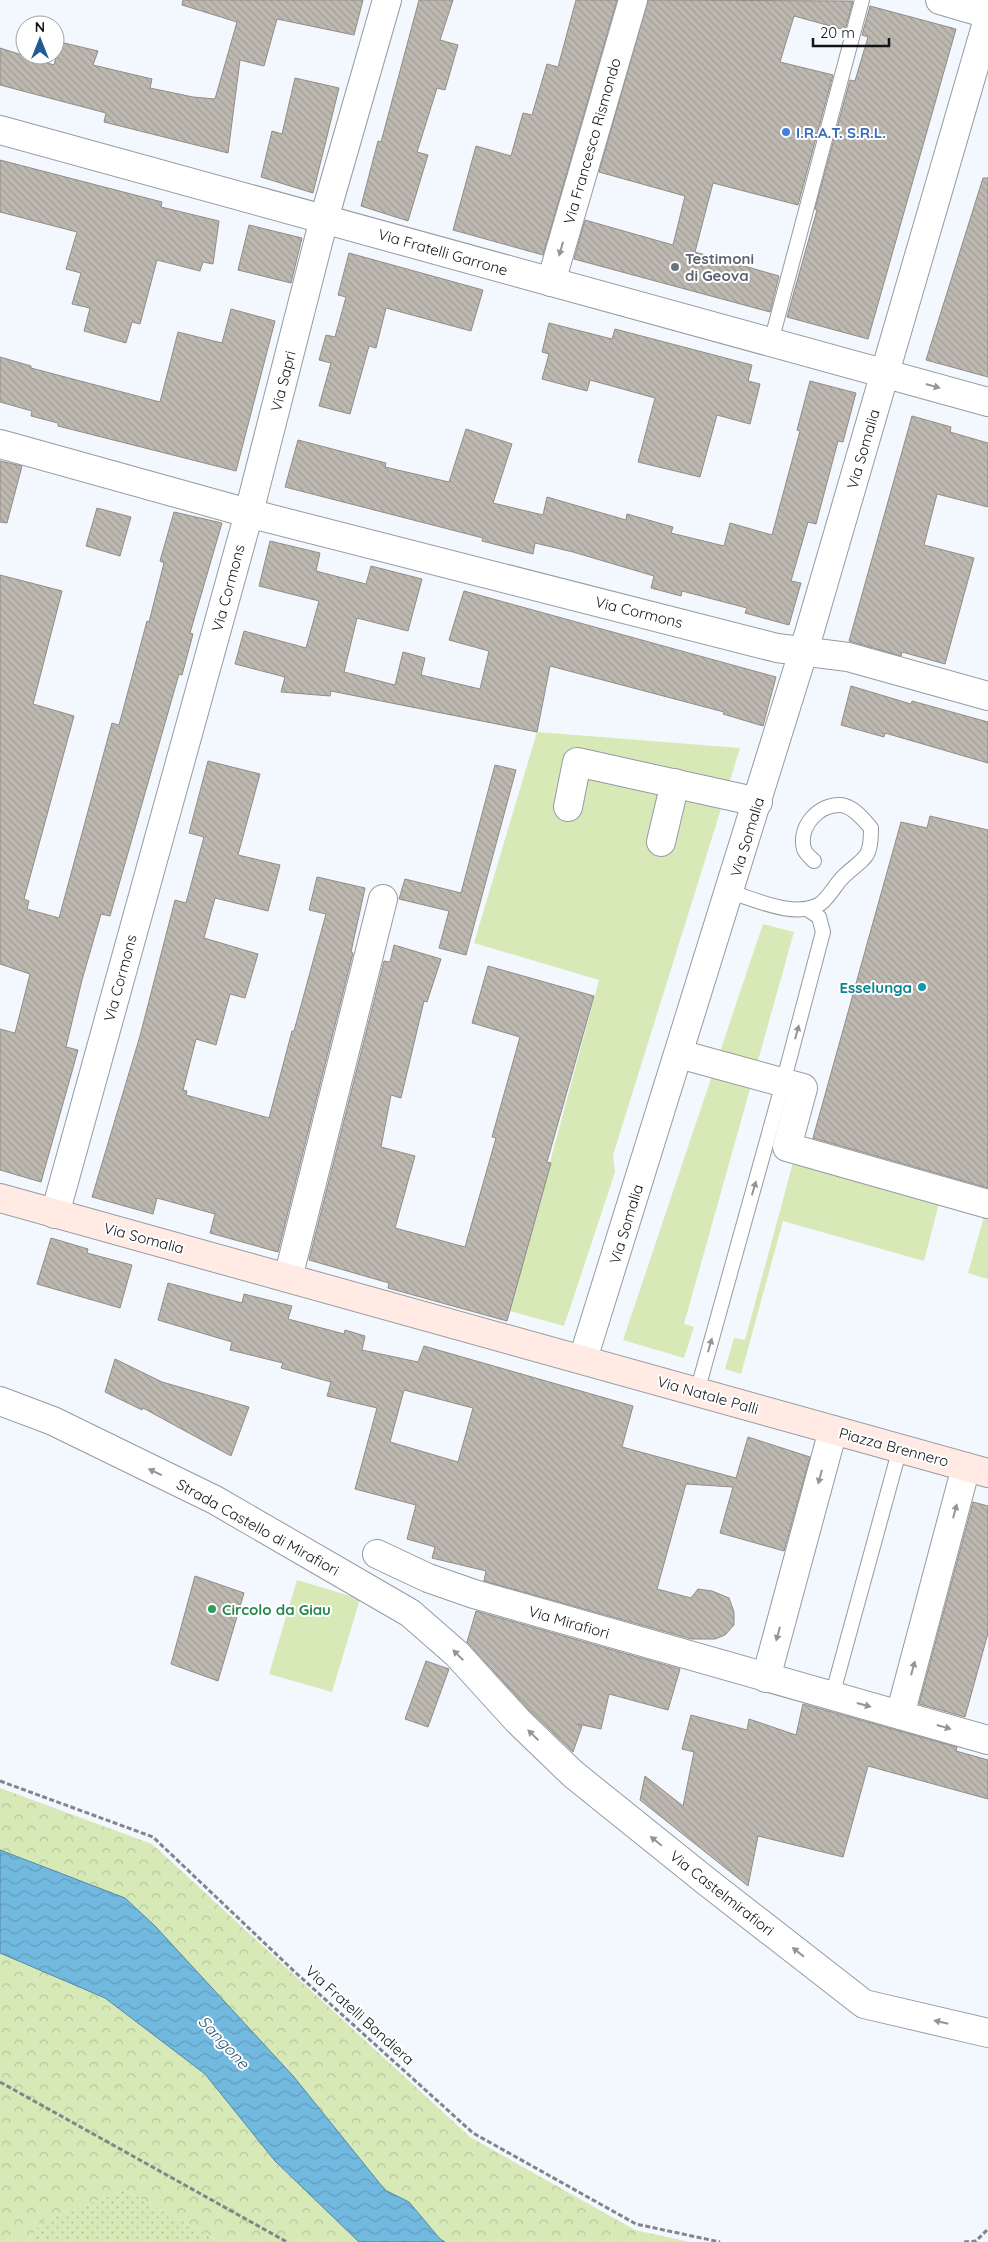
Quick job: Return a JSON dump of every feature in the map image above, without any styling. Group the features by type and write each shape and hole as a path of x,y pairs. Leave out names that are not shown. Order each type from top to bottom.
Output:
{"street":[{"name":"Via Sapri","path":"248,514 324,219 387,0"},
{"name":"Via Francesco Rismondo","path":"551,282 633,0"},
{"path":"940,0 988,14"},
{"name":"Via Somalia","path":"0,1198 583,1359 804,650 988,19"},
{"name":"Via Fratelli Garrone","path":"0,130 886,372 988,402"},
{"path":"0,444 248,514"},
{"name":"Via Cormons","path":"55,1214 248,514 777,648 848,657 988,696"},
{"path":"568,807 577,762 758,802"},
{"path":"662,842 675,784"},
{"path":"288,1278 383,900"},
{"path":"679,1054 804,1088 787,1148 988,1204"},
{"name":"Via Natale Palli","path":"583,1359 833,1430"},
{"name":"Strada Castello di Mirafiori","path":"0,1401 53,1421 215,1500 350,1577 410,1613 436,1633 492,1690"},
{"name":"Piazza Brennero","path":"766,1678 833,1430 900,1448 977,1470 900,1715"},
{"name":"Via Mirafiori","path":"377,1554 428,1578 474,1594 766,1678"},
{"path":"766,1678 988,1740"},
{"name":"Via Castelmirafiori","path":"492,1690 518,1720 574,1774 706,1881 864,2004 988,2033"}],"lane":[{"path":"771,342 862,0"},
{"path":"807,909 821,903 840,880 862,863 871,848 871,828 858,813 842,805 822,810 807,822 803,838 804,851 814,861"},
{"path":"697,1392 823,932 819,917 807,909 775,905 730,892"},
{"path":"832,1696 900,1448"}],"path":[{"name":"Via Fratelli Bandiera","path":"0,1781 154,1837 296,1973 474,2133 636,2224 720,2242"},
{"path":"0,2082 287,2242"},
{"path":"964,2242 976,2241 988,2229"}],"green space":[{"path":"537,732 740,748 613,1155 615,1172 564,1326 510,1311 599,980 474,943"},
{"path":"763,924 794,932 684,1324 694,1327 684,1358 623,1340"},
{"path":"794,1159 940,1199 924,1261 783,1221 741,1374 725,1369 734,1338 745,1340"},
{"path":"985,1213 988,1214 988,1279 968,1273"},
{"path":"297,1580 360,1599 332,1692 269,1674"},
{"path":"0,1788 152,1844 470,2137 635,2230 690,2242 445,2242 440,2239 409,2202 385,2190 294,2077 125,1898 0,1850"},
{"path":"0,1953 105,1998 205,2074 275,2161 359,2242 221,2242 125,2190 43,2221 26,2242 0,2242"},
{"path":"125,2190 221,2242 26,2242 43,2221"}],"water":[{"name":"Sangone","path":"0,1850 125,1898 155,1926 294,2077 385,2190 409,2202 440,2239 445,2242 359,2242 275,2161 205,2074 105,1998 0,1953"}],"building":[{"path":"183,0 363,0 354,35 277,19 264,66 240,60 228,153 104,122 106,113 0,85 0,48 15,53 15,65 65,65 65,43 98,51 93,65 152,79 150,88 193,97 215,99 237,22 182,5"},
{"path":"419,0 453,0 440,40 458,45 445,90 437,88 417,152 428,155 408,221 361,206 378,141 381,142"},
{"path":"576,0 617,0 543,255 453,230 476,146 511,156 523,113 532,115 547,64 558,67"},
{"path":"648,0 853,1 845,30 794,16 780,62 833,75 798,205 713,183 695,252 779,276 770,312 574,259 585,220 673,245 685,196 599,172"},
{"path":"870,6 956,29 868,339 787,317 817,210 815,209 850,80 855,81 868,37 862,35"},
{"path":"295,78 339,88 313,193 261,177 272,131 282,134"},
{"path":"0,160 162,202 161,207 219,221 213,264 203,262 200,271 157,260 140,324 132,322 126,343 84,331 90,308 72,304 81,273 66,269 77,232 0,212"},
{"path":"983,178 988,178 988,377 926,360"},
{"path":"249,225 302,238 291,283 238,270"},
{"path":"349,253 483,290 471,331 386,308 376,348 369,346 350,414 319,406 331,363 319,360 326,335 335,337 346,297 338,295"},
{"path":"231,309 275,321 236,471 58,426 58,423 31,416 32,411 0,402 0,357 31,366 31,368 160,402 178,332 222,343"},
{"path":"549,323 612,339 615,329 752,365 748,381 760,384 750,424 717,415 700,477 638,462 655,398 590,380 587,391 542,379 549,354 542,352"},
{"path":"810,381 856,393 843,442 838,441 816,524 808,522 791,581 801,583 789,625 745,613 747,608 682,591 681,596 651,588 654,576 573,552 535,543 533,554 482,541 483,538 285,487 298,440 386,463 385,467 449,482 466,429 512,444 493,503 543,515 547,497 626,520 627,514 673,527 671,533 724,546 730,523 772,535 800,431 797,430"},
{"path":"912,416 951,427 950,432 988,443 988,507 937,494 924,545 974,558 945,664 902,652 901,656 849,641"},
{"path":"0,461 22,466 7,523 0,522"},
{"path":"97,508 131,517 120,556 86,546"},
{"path":"174,512 222,523 190,633 193,634 182,675 179,674 110,916 101,914 82,980 66,1047 78,1050 41,1182 0,1170 0,1029 15,1033 30,974 0,964 0,575 62,591 33,704 74,716 24,899 29,901 27,909 59,918 112,723 119,725 147,621 149,622 164,563 160,561"},
{"path":"270,541 320,553 316,571 366,584 371,566 422,579 408,631 357,618 344,672 395,685 403,652 425,658 421,675 480,689 489,651 449,640 464,591 776,677 763,726 723,714 724,712 550,666 537,732 331,691 330,696 281,692 285,677 235,664 244,631 306,648 319,601 259,586"},
{"path":"851,686 911,704 912,701 988,722 988,763 885,733 884,737 841,725"},
{"path":"208,761 260,774 238,855 280,865 268,911 215,898 204,938 258,954 245,998 230,994 216,1045 196,1039 183,1090 187,1091 186,1095 269,1118 326,914 309,910 317,877 365,888 351,952 353,953 278,1252 210,1233 215,1214 157,1198 153,1214 92,1197 140,1036 175,900 186,903 204,837 189,833"},
{"path":"495,765 516,770 466,955 439,948 449,911 399,899 405,879 461,893"},
{"name":"Esselunga","path":"930,816 988,830 988,1188 813,1138 901,822 927,828"},
{"path":"394,945 441,959 427,1002 424,1001 401,1098 391,1095 381,1147 415,1156 395,1228 465,1247 496,1138 492,1137 520,1037 472,1023 488,966 594,996 547,1162 551,1163 507,1321 388,1288 389,1283 309,1260 384,961 390,962"},
{"path":"51,1238 88,1249 87,1253 132,1265 120,1308 37,1284"},
{"path":"168,1283 242,1303 244,1294 292,1306 288,1319 344,1334 345,1330 365,1336 362,1350 418,1362 424,1346 633,1406 622,1447 736,1478 748,1437 810,1457 784,1551 720,1533 733,1487 686,1484 657,1589 691,1598 698,1589 712,1591 729,1598 734,1612 734,1625 725,1635 715,1639 691,1639 484,1581 486,1571 432,1558 435,1547 407,1539 416,1505 355,1489 377,1408 327,1396 331,1382 281,1368 283,1363 230,1350 232,1342 158,1320","holes":["404,1390 473,1408 458,1462 390,1442"]},
{"path":"115,1359 162,1382 249,1407 231,1456 143,1408 142,1410 105,1392"},
{"path":"973,1502 988,1506 988,1633 965,1717 919,1704"},
{"path":"195,1576 244,1593 218,1681 171,1664"},
{"path":"476,1611 680,1669 668,1710 609,1694 601,1729 578,1724 582,1726 573,1752 529,1710 467,1642"},
{"path":"426,1661 449,1669 428,1727 405,1719"},
{"path":"803,1704 957,1747 956,1751 988,1760 988,1799 868,1766 843,1857 758,1836 748,1886 640,1800 645,1776 683,1806 694,1752 682,1749 691,1715 747,1730 749,1719 796,1735"}],"place":[{"name":"I.R.A.T. S.R.L.","path":"786,132"},
{"name":"Testimoni di Geova","path":"675,267"},
{"name":"Esselunga","path":"922,987"},
{"name":"Circolo da Giau","path":"212,1609"}]}
